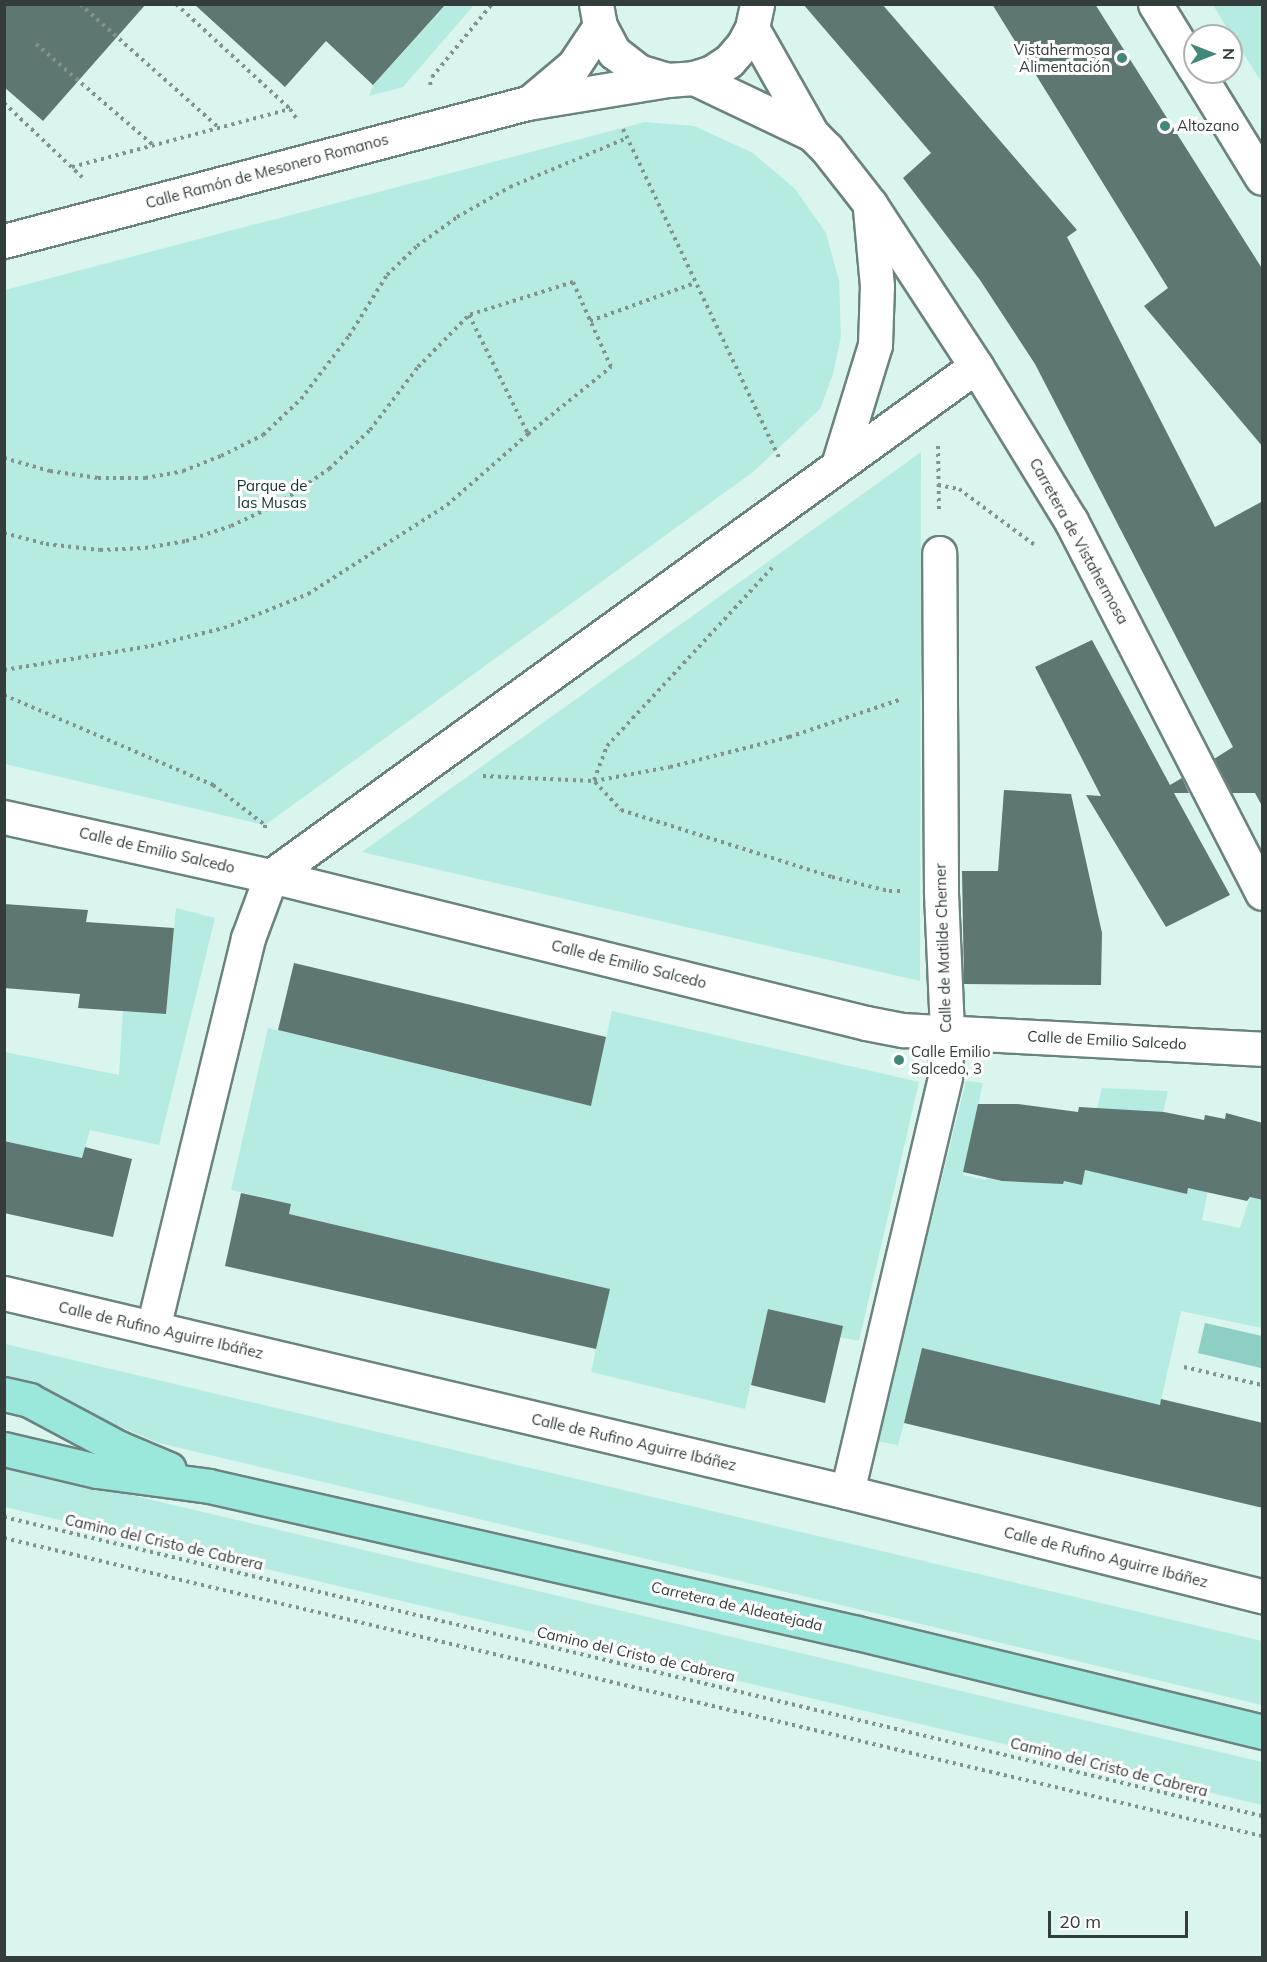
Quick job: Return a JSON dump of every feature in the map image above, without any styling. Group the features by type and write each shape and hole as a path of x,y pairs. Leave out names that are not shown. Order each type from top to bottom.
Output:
{"main road":[{"name":"Carretera de Aldeatejada","path":"4,1394 30,1400 119,1448 209,1486"},
{"name":"Carretera de Aldeatejada","path":"4,1449 97,1471 209,1486 858,1633 1263,1732"}],"street":[{"path":"1155,4 1183,49"},
{"name":"Carretera de Vistahermosa","path":"598,15 614,52 638,71 680,79 812,134 827,148 870,204 976,366 1071,521 1263,893"},
{"name":"Calle Ramón de Mesonero Romanos","path":"531,102 574,65 598,15"},
{"name":"Carretera de Vistahermosa","path":"754,16 812,134"},
{"name":"Calle Ramón de Mesonero Romanos","path":"4,241 531,102 712,72 729,61 742,45 754,16"},
{"path":"1205,84 1263,178"},
{"path":"838,465 875,345 877,286 870,204"},
{"path":"153,1328 248,938 271,876 976,366"},
{"name":"Calle de Matilde Cherner","path":"847,1492 945,1076 947,1031 941,891 939,553"},
{"name":"Calle de Emilio Salcedo","path":"4,817 271,876 866,1023 903,1029 1263,1049"},
{"name":"Calle de Rufino Aguirre Ibáñez","path":"4,1293 847,1492 1263,1596"}],"path":[{"path":"80,4 218,128"},
{"path":"176,4 290,109 298,121"},
{"path":"430,86 432,77 492,4"},
{"path":"36,44 154,146"},
{"path":"4,103 82,178"},
{"path":"72,167 290,109"},
{"path":"619,120 774,453 781,461"},
{"path":"4,458 50,471 98,478 145,478 183,471 262,435 301,399 349,336 387,275 417,246 458,217 510,187 627,138"},
{"path":"4,533 46,544 100,550 145,548 186,541 231,526 278,504 329,469 370,430 418,367 469,315 573,282 611,367 528,434 447,505 308,594 224,628 152,646 4,670"},
{"path":"590,321 695,283"},
{"path":"469,315 528,434"},
{"path":"938,441 939,553"},
{"path":"938,485 959,489 1044,552"},
{"path":"594,781 607,746 781,558"},
{"path":"480,776 594,781 734,753 939,687"},
{"path":"4,695 213,785 265,825 266,836"},
{"path":"594,781 621,810 832,877 889,891 941,891"},
{"path":"1185,1367 1263,1385"},
{"name":"Camino del Cristo de Cabrera","path":"4,1517 1263,1816"},
{"path":"4,1538 1263,1836"}],"green space":[{"path":"446,5 474,5 403,87 369,96 373,85"},
{"path":"1213,5 1262,5 1262,83 1243,53 1243,24 1225,24"},
{"name":"Parque de las Musas","path":"645,122 694,126 753,153 795,189 826,233 839,281 841,336 833,374 820,409 753,472 265,825 5,764 5,290"},
{"path":"921,452 920,981 362,852 860,496"},
{"path":"176,908 215,918 159,1145 90,1130 82,1158 5,1141 5,1052 119,1075 123,1011 166,1014"},
{"path":"612,1011 919,1082 859,1341 840,1337 842,1326 768,1309 745,1409 591,1372 609,1289 289,1214 291,1204 231,1190 268,1028 591,1106"},
{"path":"966,1081 983,1083 963,1175 1000,1181 1002,1177 1040,1179 1062,1184 1097,1108 1102,1088 1168,1091 1147,1184 1187,1193 1190,1181 1209,1185 1202,1220 1240,1228 1250,1197 1262,1200 1262,1328 1181,1311 1160,1405 904,1423 898,1445 877,1441"},
{"path":"5,1344 1262,1641 1262,1705 159,1443 101,1419 47,1391 5,1380"},
{"path":"4,1465 1262,1762 1262,1805 5,1507"}],"shaded area":[{"path":"1205,1323 1262,1336 1261,1368 1198,1353"}],"building":[{"path":"4,4 146,4 43,121 4,87"},
{"path":"194,4 446,4 373,85 326,41 285,87"},
{"path":"803,4 882,4 1077,230 1067,237 1215,527 1263,501 1263,808 1255,793 1232,793 1214,759 1233,747 1035,364 980,280 903,178 931,153"},
{"path":"992,4 1095,4 1263,270 1263,447 1144,306 1168,288"},
{"path":"1092,640 1170,785 1182,778 1189,793 1174,793 1230,895 1166,927 1086,795 1101,796 1035,667"},
{"path":"1004,790 1071,794 1102,933 1101,985 964,984 962,871 998,871"},
{"path":"4,904 88,910 86,922 174,928 166,1014 78,1008 80,994 4,988"},
{"path":"294,963 606,1037 591,1106 278,1030"},
{"path":"978,1104 1018,1104 1078,1112 1079,1107 1164,1112 1204,1120 1205,1115 1225,1119 1226,1113 1263,1123 1263,1200 1250,1197 1247,1201 1188,1188 1187,1194 1085,1170 1082,1185 1064,1181 1063,1184 1002,1181 963,1172"},
{"path":"4,1141 82,1158 85,1147 132,1159 113,1237 4,1213"},
{"path":"241,1193 291,1204 289,1214 610,1289 596,1349 225,1266"},
{"path":"768,1309 843,1326 825,1403 751,1385"},
{"path":"922,1348 1160,1405 1161,1399 1263,1423 1263,1508 904,1423"}],"place":[{"name":"Vistahermosa Alimentación","path":"1122,58"},
{"name":"Altozano","path":"1165,126"},
{"name":"Calle Emilio Salcedo, 3","path":"899,1060"}]}
